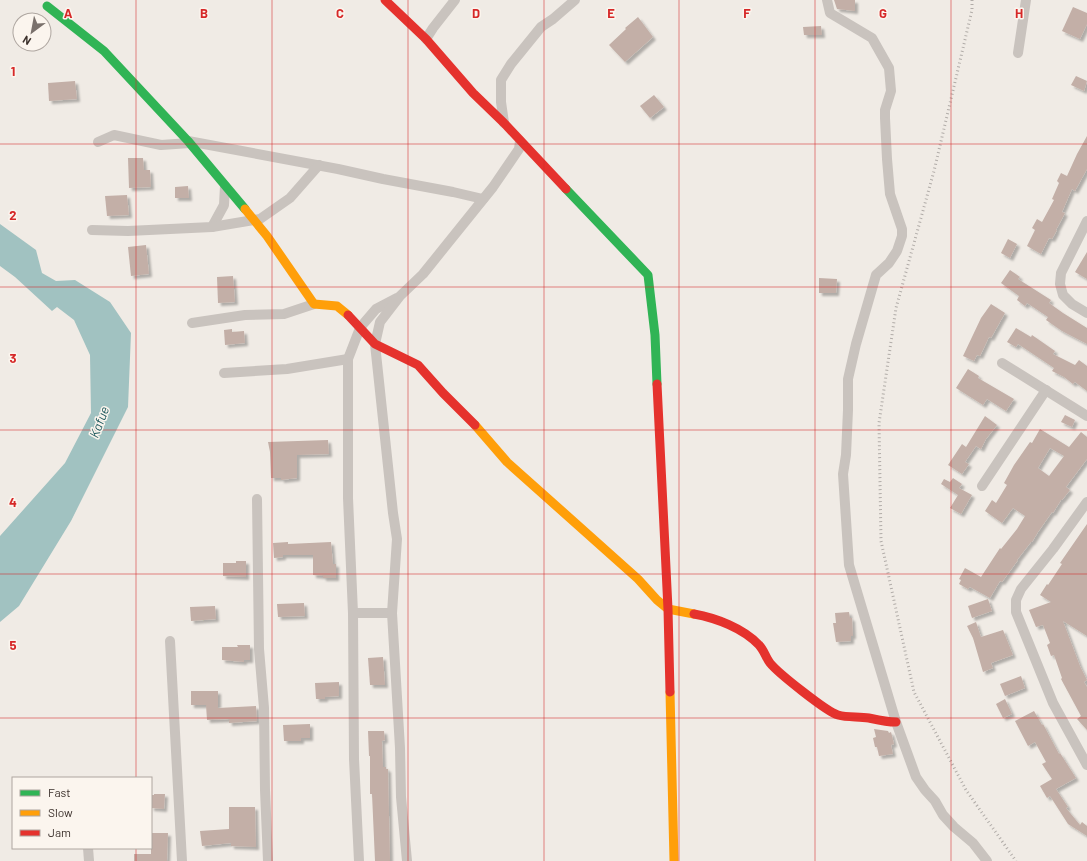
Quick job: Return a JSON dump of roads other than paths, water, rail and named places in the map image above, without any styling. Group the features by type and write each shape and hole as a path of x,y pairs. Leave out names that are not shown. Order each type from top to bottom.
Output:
{"street":[{"path":"385,0 426,39 473,93 504,123 648,276 654,335 668,609 674,861"},
{"path":"426,39 455,0"},
{"path":"504,123 501,102 501,80 511,64 541,27 575,0"},
{"path":"828,0 830,13 872,38 889,68 891,91 885,118 887,158 890,194 902,228 902,236 897,251 889,263 876,275 856,344 848,379 846,455 843,474 850,565 896,722 916,776 954,827 973,843 987,861"},
{"path":"1018,53 1026,0"},
{"path":"47,6 104,51 189,142 267,236 314,304"},
{"path":"98,142 114,135 161,145 189,142 319,165 484,199"},
{"path":"407,861 401,797 400,748 392,613 397,539 375,344 380,322 400,296 423,274 484,199 519,149 520,140"},
{"path":"206,163 211,154 219,147"},
{"path":"92,230 128,231 212,227 260,219 290,198 319,165"},
{"path":"212,227 224,205 225,186"},
{"path":"1087,221 1061,273 1060,284 1063,295 1072,304 1087,313"},
{"path":"359,861 354,759 353,613 348,498 348,359 360,328 376,309 400,296"},
{"path":"192,323 245,315 284,314 314,304 337,306 354,320 375,344 418,365 443,393 473,422 507,462 638,579 657,600 668,609 702,615 728,624 749,636 760,646 770,663 788,679 826,708 838,715 868,718 885,722 896,722"},
{"path":"224,373 287,369 348,359"},
{"path":"1002,363 1087,416"},
{"path":"982,486 1046,390"},
{"path":"258,499 259,649 264,708 264,790 268,861"},
{"path":"1087,502 1053,549 1021,589 1016,600 1016,612 1053,703 1087,765"},
{"path":"353,613 392,613"},
{"path":"170,641 182,861"},
{"path":"88,849 89,861"}],"water":[{"name":"Kafue","path":"0,224 36,250 42,273 56,281 75,280 110,302 131,333 128,407 71,521 19,606 0,622 0,536 65,463 91,413 90,355 74,320 57,307 52,311 15,277 0,266"}],"railway":[{"path":"972,0 972,10 934,171 896,308 879,423 881,541 914,692 966,790 1016,861"}]}
